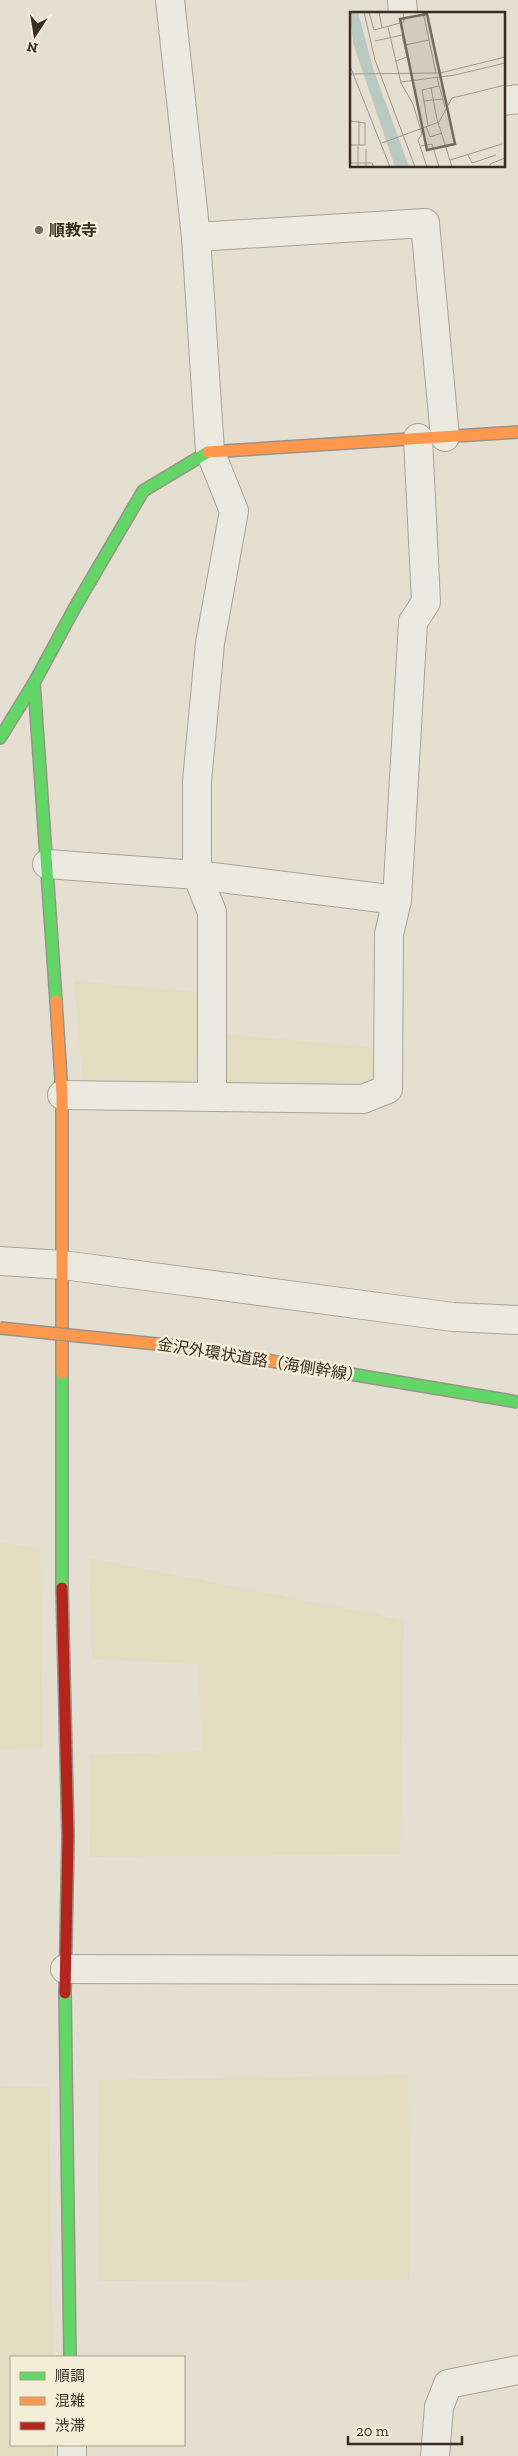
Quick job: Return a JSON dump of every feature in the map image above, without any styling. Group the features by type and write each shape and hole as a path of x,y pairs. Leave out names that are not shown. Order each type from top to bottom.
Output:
{"street":[{"path":"170,0 196,237 210,451 234,511 210,643 197,781 196,875 212,912 212,1096"},
{"path":"196,237 425,223 445,437"},
{"path":"0,738 34,683 74,609 143,491 210,451 518,432"},
{"path":"62,1095 363,1099 388,1089 389,934 397,900 413,622 426,602 418,438"},
{"path":"34,683 62,1095 62,1612 68,1836 65,1969 70,2356"},
{"path":"47,864 196,875 397,900"},
{"path":"0,1261 63,1265 453,1317 518,1320"},
{"name":"金沢外環状道路（海側幹線）","path":"0,1328 186,1347 518,1402"},
{"path":"65,1969 518,1970"},
{"path":"435,2456 438,2407 448,2384 518,2370"}],"shaded area":[{"path":"74,981 198,992 196,1086 83,1082"},
{"path":"222,1034 379,1048 380,1081 362,1091 226,1088"},
{"path":"0,1542 40,1549 43,1748 0,1749"},
{"path":"89,1558 404,1620 400,1854 90,1857 89,1755 202,1751 198,1664 92,1659"},
{"path":"408,2075 410,2280 99,2281 97,2080"},
{"path":"0,2086 49,2087 53,2356 10,2356 10,2446 54,2446 54,2456 0,2456"}],"traffic: fast":[{"path":"0,738 34,683 74,609 143,491 208,452"},
{"path":"34,683 56,1001"},
{"path":"326,1370 518,1402"},
{"path":"62,1373 62,1588"},
{"path":"65,1993 70,2356"}],"traffic: slow":[{"path":"208,452 518,432"},
{"path":"56,1001 62,1095 62,1373"},
{"path":"0,1328 186,1347 326,1370"}],"traffic: jam":[{"path":"62,1588 68,1836 65,1993"}],"place":[{"name":"順教寺","path":"39,230"}]}
